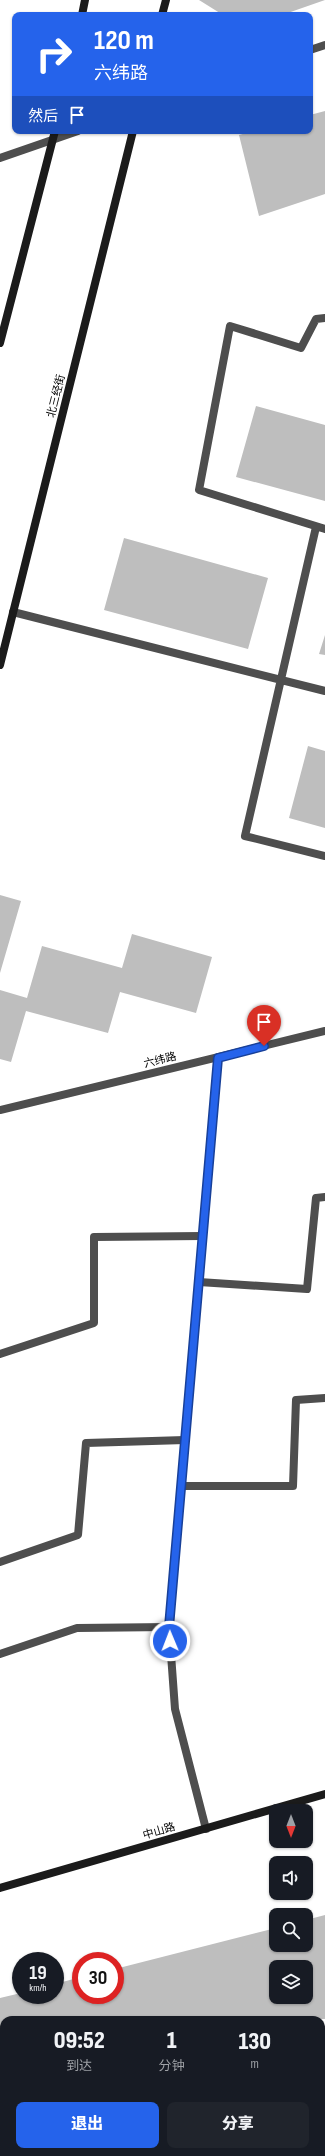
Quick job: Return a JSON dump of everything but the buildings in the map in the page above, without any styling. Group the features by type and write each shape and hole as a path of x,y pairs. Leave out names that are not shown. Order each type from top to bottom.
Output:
{"main road":[{"path":"83,12 85,0"},
{"path":"163,12 166,0"},
{"path":"0,343 54,134"},
{"name":"北三经街","path":"0,666 132,134"},
{"name":"中山路","path":"0,1888 325,1794"}],"street":[{"path":"313,49 325,45"},
{"path":"0,158 70,134"},
{"path":"325,318 316,319 301,348 230,326 199,490 325,529"},
{"path":"316,527 245,836 325,856"},
{"path":"13,612 325,692"},
{"name":"六纬路","path":"0,1110 325,1031"},
{"path":"206,1829 175,1709 169,1627 218,1058"},
{"path":"199,1282 307,1289 316,1198 325,1197"},
{"path":"0,1354 94,1323 94,1237 203,1236"},
{"path":"181,1486 293,1486 296,1400 325,1398"},
{"path":"0,1562 78,1535 86,1443 185,1440"},
{"path":"0,1654 77,1628 169,1627"}],"route":[{"path":"170,1641 169,1627 218,1058 264,1046"}]}
